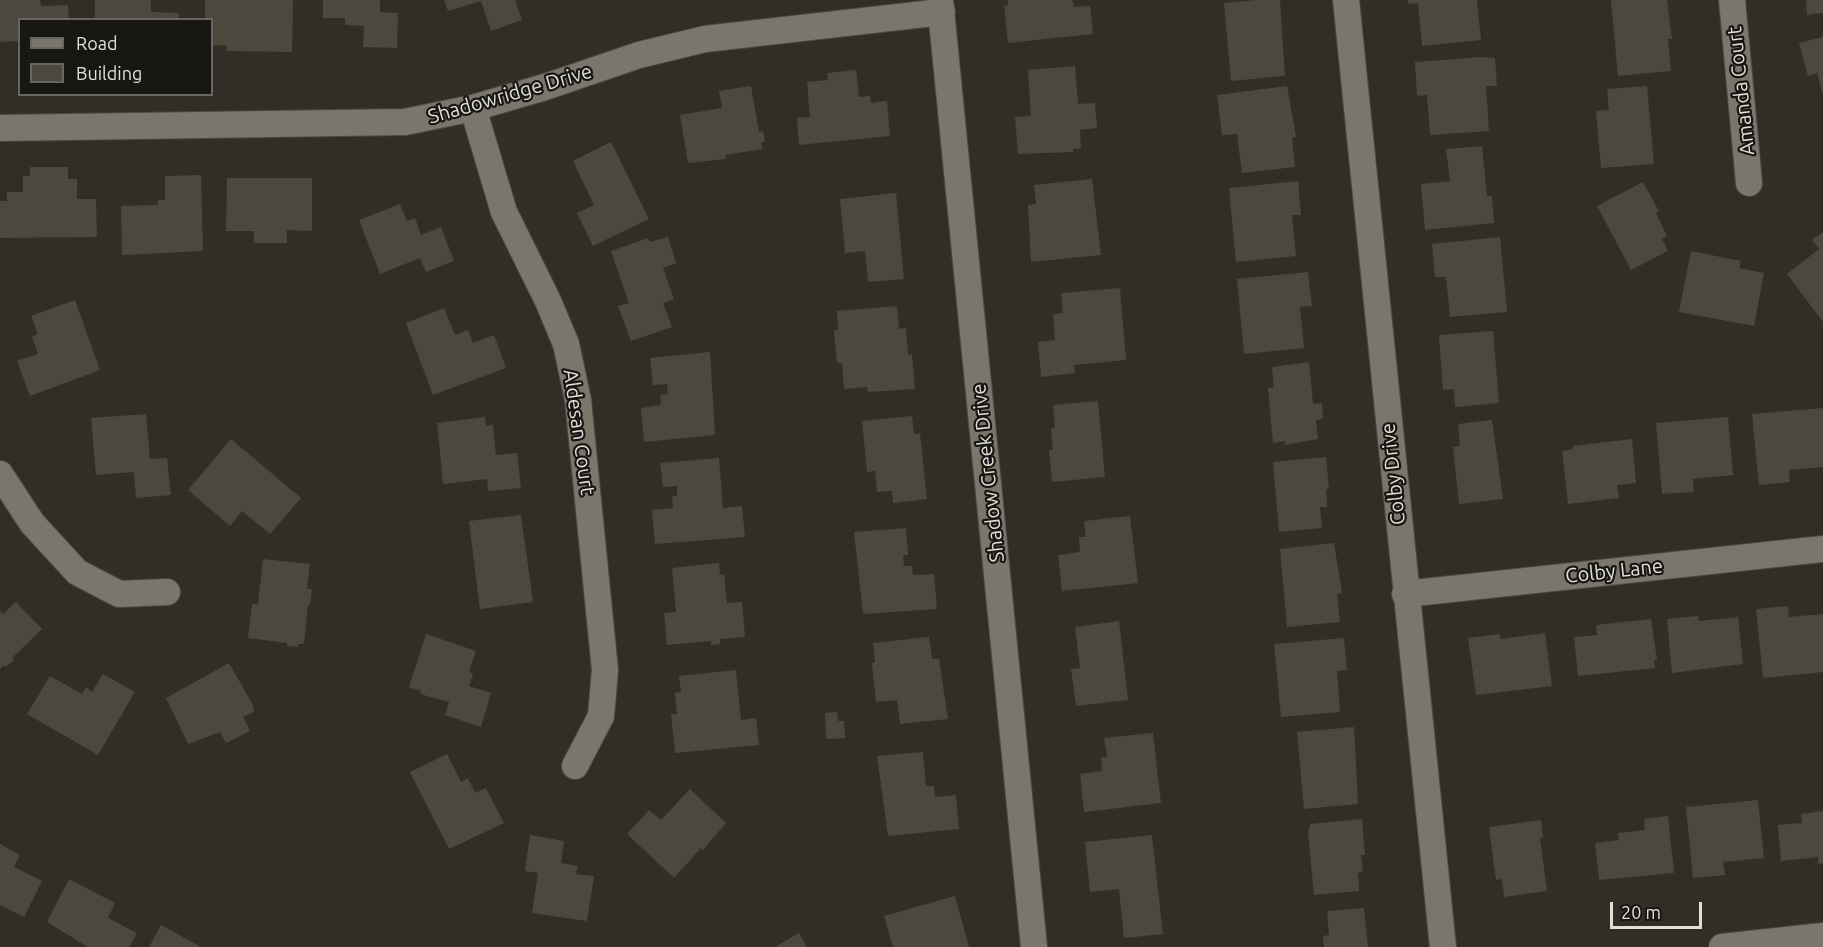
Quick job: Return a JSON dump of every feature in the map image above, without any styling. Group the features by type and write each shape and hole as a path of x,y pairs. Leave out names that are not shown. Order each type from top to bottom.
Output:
{"street":[{"name":"Colby Drive","path":"1346,0 1443,947"},
{"name":"Amanda Court","path":"1732,0 1749,183"},
{"name":"Shadowridge Drive","path":"0,128 405,122 474,108 639,55 705,39 941,6"},
{"name":"Shadow Creek Drive","path":"941,6 1034,947"},
{"name":"Aldesan Court","path":"474,108 504,212 548,301 566,344 578,400 605,670 602,716 575,766"},
{"path":"0,474 32,524 77,572 118,594 167,592"},
{"name":"Colby Lane","path":"1406,594 1823,549"},
{"path":"1722,947 1823,936"}],"building":[{"path":"0,0 40,0 41,6 68,5 69,18 18,18 18,41 0,42"},
{"path":"95,0 151,0 151,12 179,13 179,18 95,18"},
{"path":"205,0 293,0 292,52 227,51 227,46 213,45 213,18 205,18"},
{"path":"323,0 380,0 380,12 398,13 397,48 363,47 364,26 345,25 345,18 323,18"},
{"path":"444,0 515,0 522,20 491,31 481,1 448,11"},
{"path":"1008,0 1072,0 1074,7 1090,6 1093,34 1008,43 1004,6 1008,5"},
{"path":"1280,0 1285,76 1231,81 1224,3"},
{"path":"1408,0 1477,0 1481,40 1422,46 1418,3 1408,4"},
{"path":"1611,0 1667,0 1672,39 1668,39 1671,71 1618,76"},
{"path":"1806,0 1823,0 1823,13 1807,15"},
{"path":"1823,37 1822,92 1817,73 1808,76 1799,43"},
{"path":"1495,58 1497,86 1486,86 1489,131 1430,135 1427,95 1417,96 1415,62"},
{"path":"1075,66 1078,104 1095,103 1097,128 1080,130 1081,148 1073,149 1073,152 1018,154 1015,117 1031,116 1028,70"},
{"path":"856,70 859,97 870,96 871,103 887,101 890,136 799,145 797,118 810,117 807,82 828,80 827,73"},
{"path":"751,86 759,132 763,131 765,142 761,142 762,149 725,155 726,159 688,163 680,115 722,108 719,91"},
{"path":"1287,86 1296,137 1292,138 1295,167 1242,173 1237,134 1222,135 1217,95"},
{"path":"1647,86 1654,164 1601,168 1596,111 1609,110 1607,89"},
{"path":"611,142 649,219 593,246 577,213 594,205 573,161"},
{"path":"1482,146 1487,196 1492,196 1494,223 1425,230 1421,184 1450,181 1446,149"},
{"path":"30,167 68,167 68,179 77,179 77,199 96,199 97,237 0,238 0,201 7,201 7,192 23,192 23,176 30,176"},
{"path":"201,175 203,251 122,255 121,206 158,205 158,200 165,200 165,176"},
{"path":"227,178 312,178 312,231 287,230 287,243 254,243 254,231 226,231"},
{"path":"1092,179 1101,255 1031,262 1028,205 1036,204 1034,185"},
{"path":"1298,181 1301,215 1292,215 1296,256 1236,262 1229,188"},
{"path":"1643,182 1659,211 1656,213 1667,236 1662,239 1668,251 1631,270 1597,206"},
{"path":"896,193 904,279 868,282 865,251 845,253 840,199"},
{"path":"400,204 407,221 415,218 421,235 441,227 454,261 426,272 420,258 380,274 359,220"},
{"path":"1823,232 1823,322 1787,274 1819,249 1812,240"},
{"path":"668,237 676,263 663,268 674,299 663,303 672,327 631,341 618,306 629,303 611,251 648,238 650,242"},
{"path":"1500,237 1507,312 1450,317 1446,277 1435,277 1432,244"},
{"path":"1691,251 1741,261 1739,268 1764,273 1754,326 1679,312"},
{"path":"1308,272 1312,306 1300,307 1304,348 1244,354 1237,279"},
{"path":"1120,288 1126,360 1074,365 1075,373 1041,377 1038,342 1055,340 1053,314 1063,313 1061,293"},
{"path":"75,300 100,370 30,396 17,361 38,354 32,337 38,334 31,316"},
{"path":"897,306 899,329 906,328 908,355 912,354 915,389 868,392 867,387 844,389 842,363 837,363 834,330 838,330 837,311"},
{"path":"444,308 455,335 468,330 473,343 494,335 506,368 433,395 406,323"},
{"path":"1493,331 1499,403 1455,407 1454,389 1443,390 1439,335"},
{"path":"710,352 715,435 644,442 641,408 661,405 660,395 668,394 667,384 653,385 650,358"},
{"path":"1309,362 1313,404 1322,403 1323,419 1316,420 1318,439 1285,445 1285,441 1273,443 1268,388 1274,387 1272,367"},
{"path":"1098,401 1105,477 1052,482 1049,450 1053,450 1051,429 1055,428 1053,405"},
{"path":"1823,408 1823,467 1789,470 1790,482 1759,485 1752,414"},
{"path":"146,414 150,459 167,458 171,495 136,498 134,472 96,475 91,418"},
{"path":"912,416 914,434 920,434 927,499 893,503 892,491 877,492 875,471 867,472 862,421"},
{"path":"485,417 486,426 493,425 496,455 517,453 521,488 488,491 487,479 443,484 437,423"},
{"path":"1728,417 1733,475 1693,479 1694,492 1662,494 1656,423"},
{"path":"1492,420 1503,499 1459,504 1453,447 1460,446 1458,424"},
{"path":"231,439 301,498 270,534 242,511 230,526 188,490"},
{"path":"1632,439 1636,483 1617,485 1619,498 1568,504 1562,451 1573,449 1573,446"},
{"path":"1326,457 1329,489 1326,489 1327,507 1320,507 1322,528 1279,532 1273,462"},
{"path":"719,458 723,508 742,506 745,537 655,544 652,510 673,508 672,496 677,496 677,486 663,487 660,463"},
{"path":"521,515 533,602 480,609 469,521"},
{"path":"1130,516 1138,583 1062,591 1058,555 1080,552 1079,537 1086,537 1084,521"},
{"path":"906,528 908,555 903,555 904,566 912,566 913,575 934,574 937,609 863,614 854,532"},
{"path":"1334,543 1342,593 1337,594 1340,622 1287,627 1280,549"},
{"path":"263,559 310,564 307,589 312,589 310,605 308,605 304,644 298,644 298,647 287,646 287,643 248,638 252,604 258,604"},
{"path":"719,563 720,575 724,574 727,603 742,602 745,637 720,639 720,644 711,645 711,641 667,645 664,613 676,612 672,568"},
{"path":"16,602 42,629 12,658 14,660 0,669 0,611 3,614"},
{"path":"1788,606 1789,617 1823,614 1823,672 1763,678 1756,609"},
{"path":"1698,616 1699,621 1738,617 1743,664 1672,673 1667,619"},
{"path":"1651,619 1657,660 1654,660 1655,668 1578,676 1574,637 1597,635 1596,625"},
{"path":"1119,621 1128,700 1076,706 1071,669 1080,668 1075,627"},
{"path":"1545,633 1552,686 1476,695 1468,638 1500,634 1500,639"},
{"path":"426,634 476,651 469,672 473,674 469,686 491,693 481,727 445,715 449,702 420,694 421,691 409,687"},
{"path":"929,637 932,659 939,659 948,719 900,724 897,700 876,702 872,663 875,663 873,643"},
{"path":"1344,638 1347,670 1337,671 1340,712 1281,717 1274,644"},
{"path":"229,663 253,705 254,712 243,717 250,731 226,743 220,732 188,744 166,698"},
{"path":"736,670 741,720 756,718 759,745 675,753 671,714 677,714 675,693 681,692 679,676"},
{"path":"103,674 135,692 98,755 27,714 50,676 82,694 86,687 92,692"},
{"path":"837,712 838,721 844,721 845,738 826,739 825,713"},
{"path":"1354,727 1358,804 1304,809 1297,732"},
{"path":"1153,733 1161,803 1084,812 1080,774 1102,771 1101,757 1107,757 1104,738"},
{"path":"923,752 926,786 934,786 935,797 956,795 959,829 888,836 877,756"},
{"path":"447,754 461,782 468,778 475,793 486,788 504,823 449,849 410,772"},
{"path":"690,789 726,823 703,850 701,848 674,878 627,834 649,810 661,820"},
{"path":"1758,800 1764,858 1723,862 1725,875 1693,878 1686,807"},
{"path":"1823,811 1823,863 1818,864 1818,857 1781,861 1778,825 1802,823 1801,814"},
{"path":"1668,816 1674,873 1599,880 1595,843 1619,840 1618,833 1645,830 1644,819"},
{"path":"1362,819 1365,855 1361,855 1363,872 1358,873 1359,891 1314,895 1308,833 1310,824"},
{"path":"1541,820 1543,838 1540,838 1547,891 1504,897 1502,879 1496,880 1489,827"},
{"path":"530,835 564,841 561,863 578,866 576,874 594,876 587,921 532,913 538,873 525,871"},
{"path":"1152,835 1163,934 1124,938 1119,889 1090,892 1085,842"},
{"path":"0,844 20,855 14,867 42,881 24,917 0,905"},
{"path":"69,879 115,903 108,918 137,933 129,947 88,947 47,922"},
{"path":"955,896 969,947 893,947 884,916"},
{"path":"1364,908 1368,947 1324,947 1323,936 1329,935 1327,911"},
{"path":"161,925 201,947 149,947"},
{"path":"799,933 807,947 775,947"}]}
